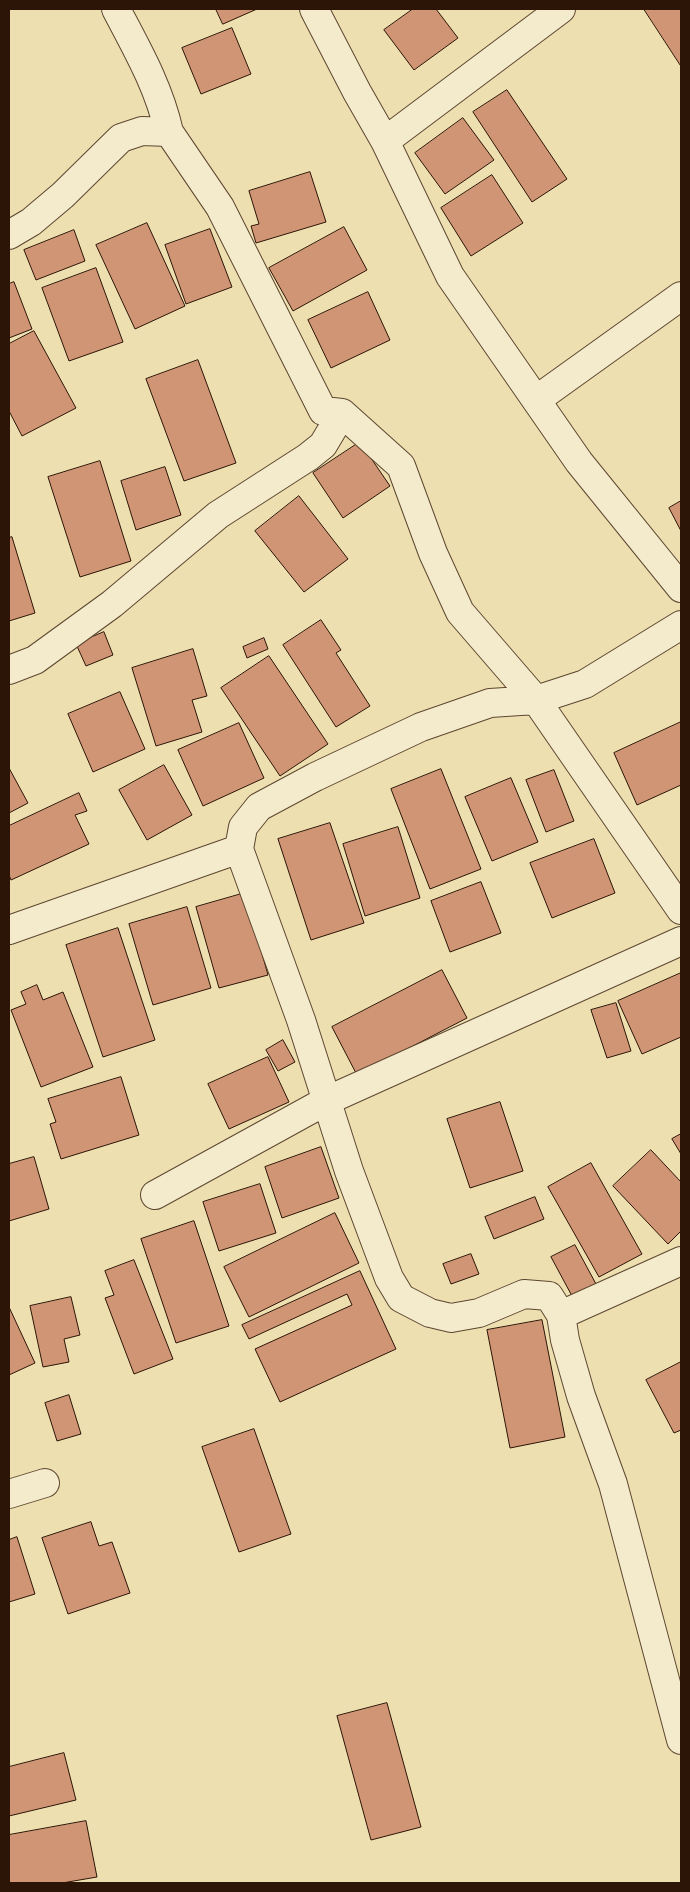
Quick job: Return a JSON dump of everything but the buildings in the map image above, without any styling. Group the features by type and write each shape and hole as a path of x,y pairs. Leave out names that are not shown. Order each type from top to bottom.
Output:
{"street":[{"path":"116,9 153,78 163,103 169,132 220,207 323,411 342,413 402,466 433,554 460,612 536,700 681,910"},
{"path":"314,9 385,141 450,276 579,462 681,588"},
{"path":"385,141 561,9"},
{"path":"9,236 31,222 63,195 121,138 142,131 169,132"},
{"path":"536,400 681,296"},
{"path":"9,670 36,660 112,604 218,515 308,457 323,445 342,413"},
{"path":"681,625 585,684 536,700 490,702 421,727 315,777 259,807 243,828 239,849 301,1020 326,1101 375,1244 389,1278 401,1298 430,1313 451,1318 479,1313 524,1294 549,1296 561,1315 565,1340 581,1396 613,1484 681,1740"},
{"path":"9,930 239,849"},
{"path":"155,1195 326,1101 681,940"},
{"path":"561,1315 681,1261"},
{"path":"9,1494 46,1483"}]}
